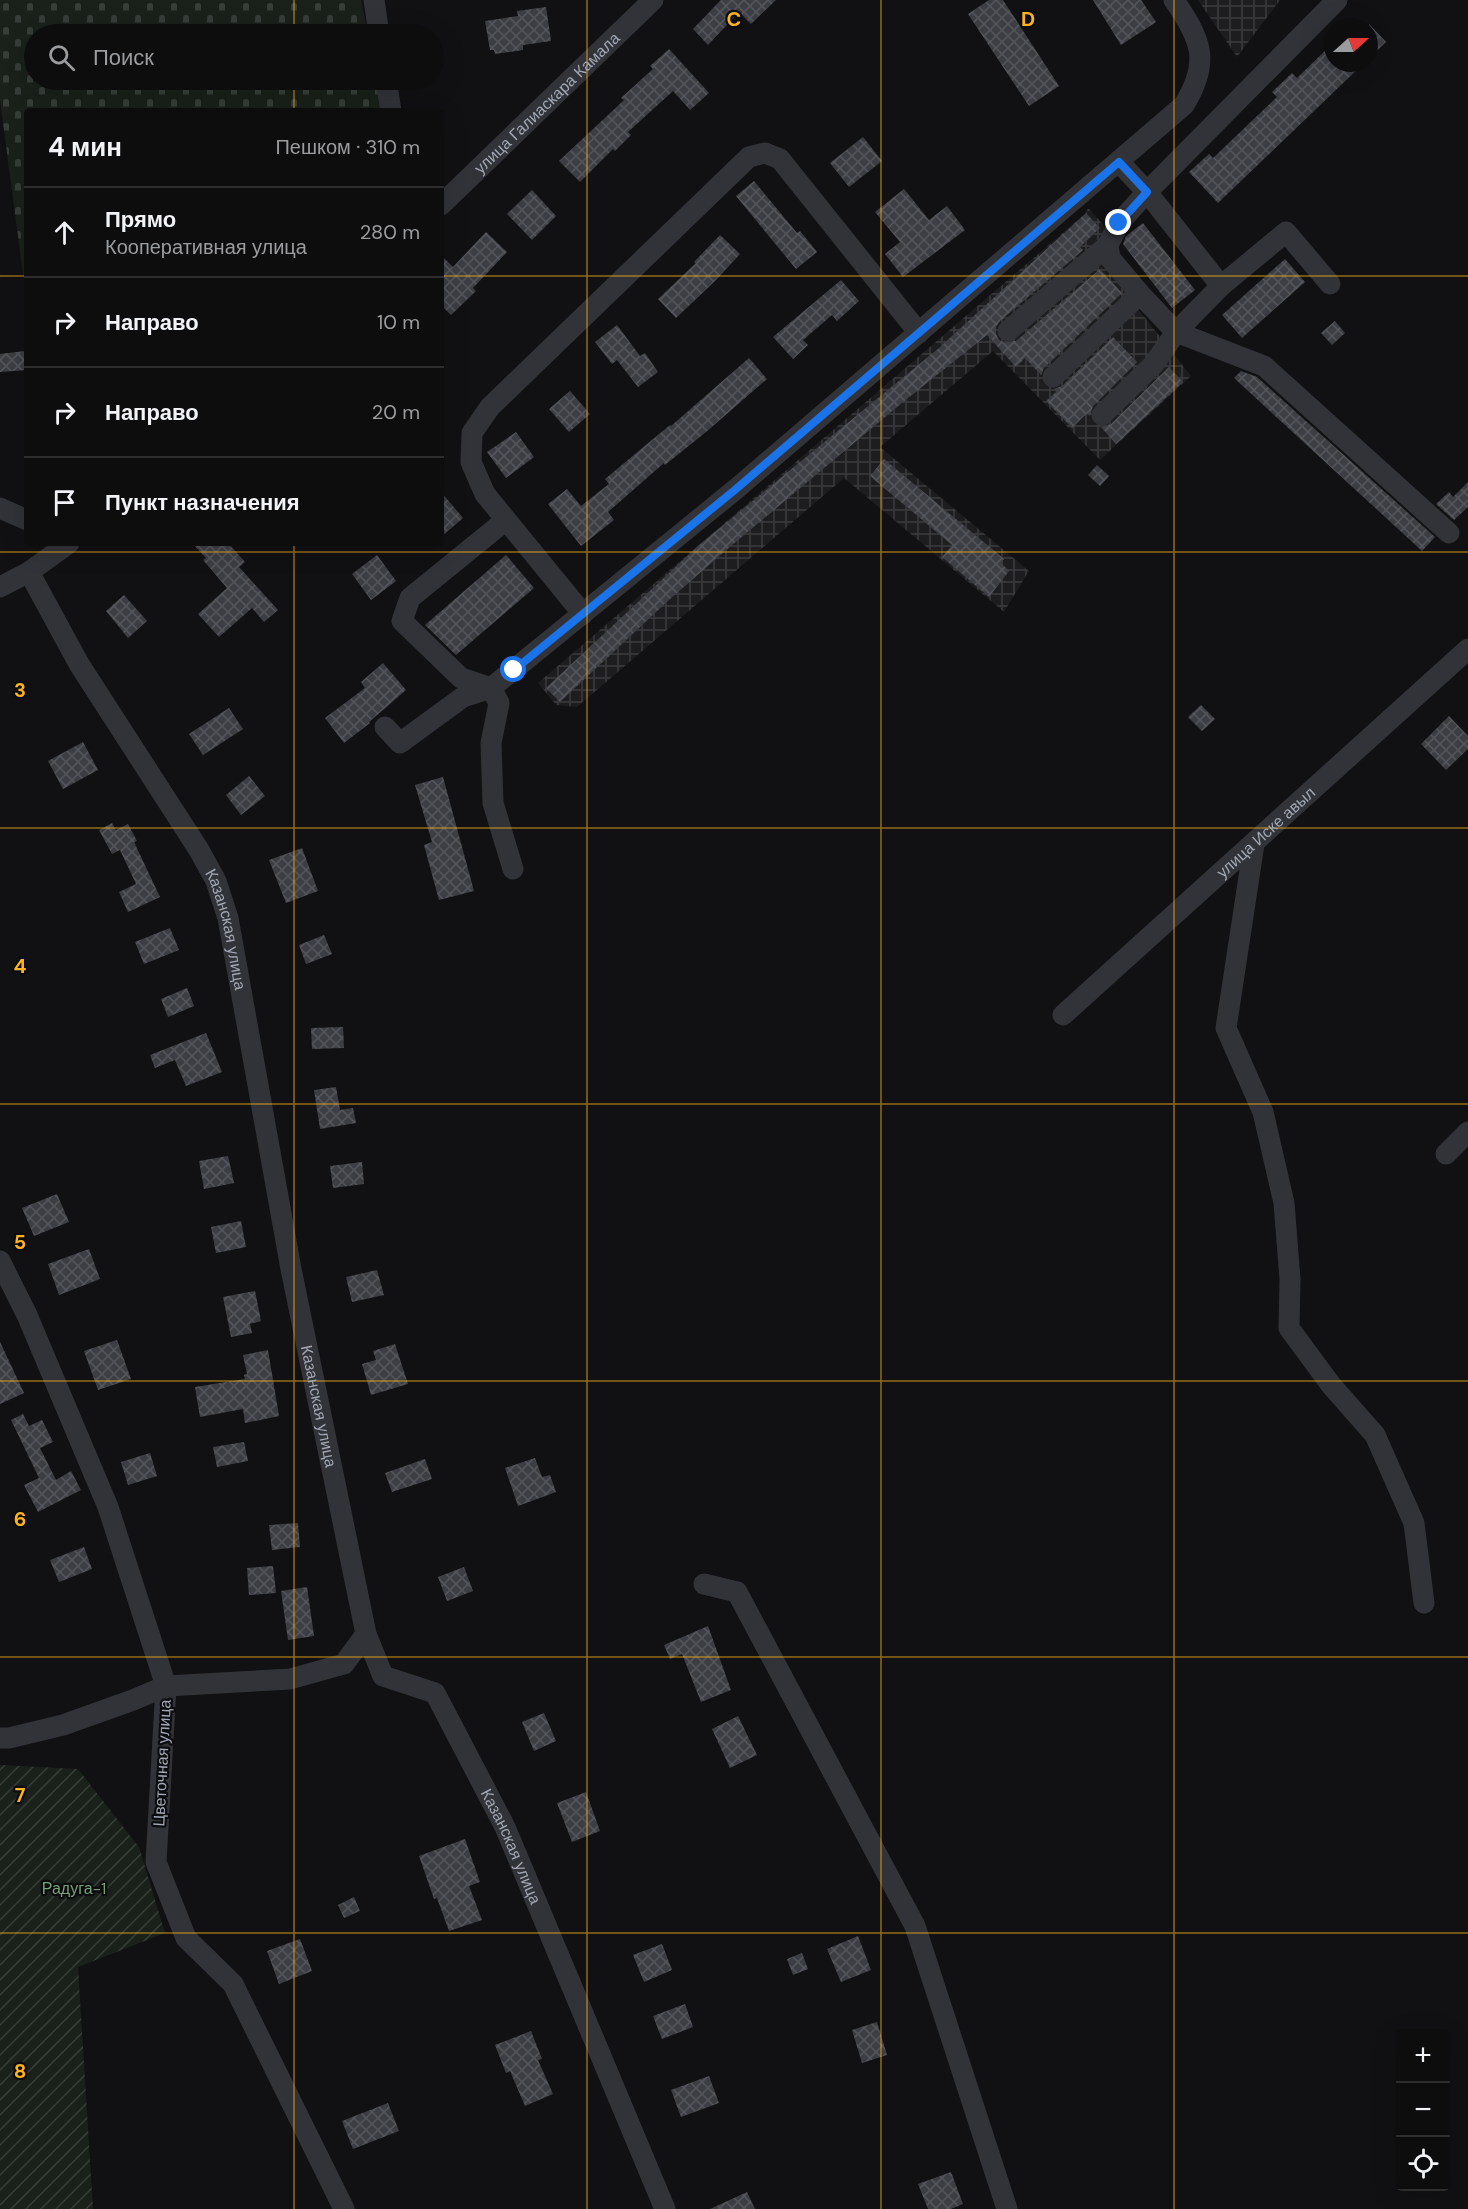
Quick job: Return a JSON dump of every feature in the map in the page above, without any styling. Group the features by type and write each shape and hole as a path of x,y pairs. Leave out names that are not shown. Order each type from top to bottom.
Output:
{"street":[{"path":"374,0 378,24"},
{"name":"улица Галиаскара Камала","path":"444,202 653,0"},
{"path":"385,727 400,743 463,697 492,688 736,489 1184,105 1195,88 1200,67 1199,45 1192,26 1174,0"},
{"path":"1008,331 1108,245 1119,223 1147,192 1337,0"},
{"path":"388,90 391,108"},
{"path":"583,614 485,494 471,462 472,433 490,407 748,157 765,153 780,159 919,333"},
{"path":"1119,162 1147,192 1221,285"},
{"path":"1102,415 1154,363 1176,332 1221,285 1286,232 1330,284"},
{"path":"1108,245 1110,258 1176,332 1264,366 1449,533"},
{"path":"1053,377 1140,294"},
{"path":"0,508 24,519"},
{"path":"506,520 410,598 402,621 461,678 492,688 499,704 490,743 493,803 513,869"},
{"path":"0,587 29,572 65,546"},
{"name":"Казанская улица","path":"29,572 79,664 199,850 216,881 228,918 291,1269 366,1634 383,1676 435,1693 505,1827 665,2209"},
{"name":"улица Иске авыл","path":"1063,1015 1468,649"},
{"path":"1254,844 1226,1028 1263,1112 1284,1203 1290,1279 1289,1328 1331,1385 1375,1435 1414,1523 1424,1603"},
{"path":"1446,1154 1468,1132"},
{"name":"Цветочная улица","path":"0,1261 27,1315 108,1507 166,1686 156,1862 186,1938 233,1984 344,2209"},
{"path":"704,1584 737,1592 915,1926 1007,2209"},
{"path":"0,1741 63,1725 166,1686 290,1679 344,1664 366,1634"}],"shaded area":[{"path":"1198,0 1280,0 1237,57"},
{"path":"1088,208 1111,233 1098,258 1191,376 1100,460 993,351 880,447 1029,571 1004,612 844,478 577,707 556,705 538,683 1086,213"}],"green space":[{"path":"0,0 361,0 366,24 24,24 24,90 379,90 382,108 24,108 24,281 0,100"},
{"name":"Радуга-1","path":"0,1765 78,1769 139,1847 165,1933 78,1967 93,2209 0,2209"}],"building":[{"path":"721,0 776,0 751,24 739,12 708,45 693,29"},
{"path":"989,0 1003,0 1059,86 1029,106 968,14"},
{"path":"1093,0 1141,0 1156,22 1121,45"},
{"path":"546,7 551,41 523,45 523,50 495,54 494,50 490,50 485,21 518,16 517,11"},
{"path":"1378,34 1386,42 1378,50"},
{"path":"669,49 709,93 690,110 673,91 628,132 631,135 615,151 613,149 580,182 559,161 624,100 621,98 653,69 650,66"},
{"path":"1324,52 1324,72 1355,72 1218,203 1189,172 1209,154 1213,158 1277,97 1272,92 1292,73 1297,78"},
{"path":"863,137 882,161 849,187 830,163"},
{"path":"754,181 797,233 800,231 817,252 796,269 736,196"},
{"path":"904,189 929,220 947,206 965,230 903,277 885,254 900,242 875,212"},
{"path":"532,190 556,216 532,240 507,214"},
{"path":"1086,213 1100,228 1080,247 1083,250 1000,321 996,327 999,340 1004,343 1016,341 1100,269 1122,293 1044,368 1041,375 1025,358 1016,367 987,335 725,551 560,702 546,688 699,545 939,348"},
{"path":"1143,223 1195,290 1172,308 1123,244 1126,236"},
{"path":"486,232 507,252 473,288 476,291 451,315 444,308 444,258 453,267"},
{"path":"720,235 740,254 676,318 658,299 696,263 694,262"},
{"path":"1285,259 1305,282 1242,338 1222,315"},
{"path":"841,280 859,301 837,321 832,315 803,340 808,345 793,359 773,337"},
{"path":"1335,321 1345,333 1332,345 1321,333"},
{"path":"617,325 640,356 645,353 658,372 638,387 617,360 612,364 595,342"},
{"path":"1113,337 1137,362 1093,406 1090,416 1087,413 1072,428 1046,401 1056,392 1054,389 1062,386"},
{"path":"24,351 24,370 0,372 0,354"},
{"path":"749,358 767,379 608,512 614,520 581,546 548,504 567,489 581,506 609,484 605,479 671,426"},
{"path":"1169,367 1183,382 1116,444 1101,427 1111,424"},
{"path":"1241,371 1257,377 1435,537 1422,551 1234,378"},
{"path":"570,391 590,414 569,432 549,409"},
{"path":"516,432 534,457 506,478 487,452"},
{"path":"884,459 1004,559 1001,563 1009,571 989,597 942,557 952,545 870,476"},
{"path":"1097,465 1109,476 1100,486 1088,475"},
{"path":"1468,482 1468,507 1454,520 1436,504 1449,492 1453,497"},
{"path":"444,496 463,518 444,534"},
{"path":"195,546 231,546 245,562 239,567 278,610 264,622 252,608 219,637 198,614 227,588 203,560 206,558"},
{"path":"377,555 396,581 371,600 352,574"},
{"path":"506,555 534,588 456,655 425,625"},
{"path":"124,595 147,621 128,638 106,611"},
{"path":"383,663 406,690 344,743 325,718 365,688 361,682"},
{"path":"1201,705 1215,719 1202,731 1188,717"},
{"path":"229,708 243,729 203,755 189,734"},
{"path":"1449,716 1468,736 1468,749 1446,770 1421,744"},
{"path":"83,742 98,770 63,789 48,761"},
{"path":"249,776 265,796 241,815 226,795"},
{"path":"443,777 474,891 439,900 424,845 432,842 415,785"},
{"path":"112,823 116,830 128,824 160,897 128,912 119,892 136,884 120,850 112,854 99,830"},
{"path":"302,848 318,891 286,903 269,860"},
{"path":"170,928 179,950 144,964 135,942"},
{"path":"324,935 332,954 306,964 299,945"},
{"path":"187,988 194,1006 168,1017 161,999"},
{"path":"343,1027 344,1048 312,1049 311,1028"},
{"path":"206,1033 222,1072 186,1086 175,1060 155,1068 150,1055"},
{"path":"336,1087 340,1110 353,1108 356,1123 320,1129 314,1090"},
{"path":"228,1156 234,1183 204,1189 199,1161"},
{"path":"362,1162 364,1184 333,1188 330,1166"},
{"path":"57,1194 69,1222 34,1236 22,1208"},
{"path":"241,1221 246,1247 216,1253 211,1227"},
{"path":"89,1249 100,1279 59,1295 48,1264"},
{"path":"377,1270 384,1295 352,1302 346,1277"},
{"path":"255,1291 261,1321 250,1324 252,1333 231,1337 223,1297"},
{"path":"117,1340 131,1379 98,1390 84,1351"},
{"path":"0,1342 24,1393 0,1404"},
{"path":"395,1344 408,1384 371,1395 362,1364 376,1360 373,1351"},
{"path":"268,1350 279,1416 245,1423 243,1409 200,1417 195,1387 245,1379 244,1375 247,1374 243,1355"},
{"path":"23,1414 29,1426 42,1420 53,1442 40,1448 56,1480 71,1471 81,1490 38,1512 24,1485 39,1478 11,1420"},
{"path":"244,1442 248,1461 217,1467 213,1447"},
{"path":"150,1453 157,1476 128,1485 121,1462"},
{"path":"535,1458 542,1477 550,1475 556,1492 518,1506 505,1468"},
{"path":"425,1459 432,1479 392,1492 385,1473"},
{"path":"298,1523 300,1547 272,1550 269,1525"},
{"path":"84,1547 92,1569 59,1582 50,1560"},
{"path":"273,1566 276,1593 249,1595 247,1568"},
{"path":"464,1567 473,1591 447,1601 438,1577"},
{"path":"307,1587 314,1636 288,1640 281,1591"},
{"path":"708,1626 731,1690 701,1702 682,1654 670,1659 664,1645"},
{"path":"544,1713 556,1741 534,1751 522,1722"},
{"path":"738,1716 757,1755 730,1768 712,1729"},
{"path":"586,1792 600,1831 572,1842 557,1803"},
{"path":"465,1839 480,1882 469,1886 482,1920 449,1931 437,1898 434,1899 419,1856"},
{"path":"354,1897 360,1911 344,1918 338,1905"},
{"path":"858,1936 871,1970 841,1982 827,1949"},
{"path":"300,1939 312,1971 279,1984 267,1951"},
{"path":"662,1944 672,1970 644,1982 633,1955"},
{"path":"802,1953 808,1969 793,1975 787,1959"},
{"path":"685,2004 693,2027 662,2039 653,2016"},
{"path":"877,2022 887,2055 862,2063 852,2030"},
{"path":"531,2031 542,2059 538,2060 553,2094 525,2106 510,2071 506,2073 495,2045"},
{"path":"709,2076 719,2103 681,2117 671,2090"},
{"path":"388,2103 399,2131 353,2149 342,2121"},
{"path":"951,2172 963,2204 951,2209 928,2209 918,2184"},
{"path":"747,2192 755,2209 710,2209"}],"route":[{"path":"514,670 736,489 1119,162 1147,192 1119,223"}]}
